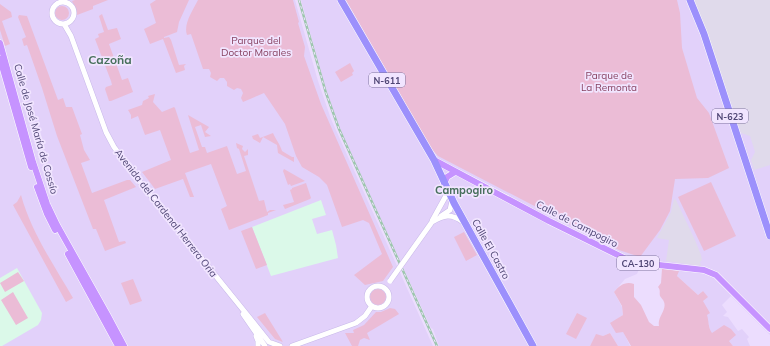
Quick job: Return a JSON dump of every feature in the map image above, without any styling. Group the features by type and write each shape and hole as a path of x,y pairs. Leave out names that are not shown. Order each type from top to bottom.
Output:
{"highway":[{"name":"N-611","path":"341,0 434,160"},
{"name":"N-623","path":"690,0 706,41 770,234"},
{"name":"Calle El Castro","path":"434,160 453,202 533,346"}],"main road":[{"path":"63,1 69,4 74,10 73,18 64,24 57,22 53,18 52,12 56,2 63,1"},
{"path":"70,21 71,36"},
{"path":"64,24 71,36"},
{"name":"Avenida del Cardenal Herrera Oria","path":"71,36 106,132 114,147 271,345 280,346"},
{"name":"Calle de José María de Cossío","path":"0,43 31,154 48,204 57,225 124,346"},
{"name":"Calle de José María de Cossío","path":"0,59 27,156 47,214 118,346"},
{"name":"Calle de Campogiro","path":"434,160 549,221 632,262 702,270 716,275 770,329"},
{"path":"444,184 447,177 455,172"},
{"path":"385,288 432,222 448,192"},
{"path":"432,222 450,210 453,202 448,200 444,202"},
{"path":"439,218 453,216 465,223"},
{"path":"376,286 385,288 389,295 387,303 380,308 372,306 368,301 368,292 376,286"},
{"name":"Avenida del Cardenal Herrera Oria","path":"233,298 265,346"},
{"path":"292,346 356,323 365,316 372,306"},
{"name":"Avenida del Cardenal Herrera Oria","path":"253,330 258,341 258,346"},
{"path":"299,346 304,342"}],"shaded area":[{"path":"0,0 295,0 318,81 331,119 433,346 0,346"},
{"path":"301,0 770,0 770,335 731,296 722,305 727,312 723,316 728,317 738,331 742,329 749,337 747,339 750,346 733,346 729,341 711,333 703,301 703,291 698,295 677,276 678,271 640,267 637,274 625,279 614,292 622,307 623,315 610,324 623,331 630,346 618,346 610,333 603,336 596,335 590,346 439,346 433,329 431,328 342,135 326,89"},
{"path":"694,0 770,0 770,165 754,170 751,160 755,152 750,136 741,133 710,41"},
{"path":"674,199 676,200 695,240 701,255 701,266 666,261 669,240 657,238 671,212"},
{"path":"321,200 326,215 312,219 317,234 332,230 338,258 271,276 252,227"},
{"path":"17,268 42,313 41,320 38,325 0,346 0,278"}],"green space":[{"path":"108,0 93,6 93,9 77,15 72,1"},
{"path":"156,0 189,0 179,22 177,32 164,37 169,37 171,40 179,65 186,64 184,66 185,70 176,73 163,39 150,44 144,29 156,23 150,4"},
{"name":"Parque del Doctor Morales","path":"198,0 293,0 305,47 304,56 321,104 393,267 383,281 365,285 354,275 382,254 369,223 363,220 342,227 327,185 319,177 302,167 296,156 285,124 264,93 243,102 241,98 243,93 241,89 237,88 234,90 227,86 227,82 224,78 220,78 217,81 210,77 211,73 209,69 203,69 191,34 187,35 186,31 187,22"},
{"name":"Parque de La Remonta","path":"346,0 677,0 680,13 682,48 697,98 709,113 729,168 708,178 675,179 670,211 660,230 640,257 619,250 438,156 431,148"},
{"path":"0,4 11,12 12,17 2,21 10,44 5,46 0,30"},
{"path":"59,6 65,6 69,10 69,16 65,20 59,20 55,16 55,10"},
{"path":"102,14 108,30 117,28 121,39 109,44 122,80 128,78 133,92 111,101 109,101 105,89 106,87 112,85 111,81 95,39 99,37 98,34 104,32 99,16"},
{"path":"19,15 27,16 58,100 63,98 66,107 72,107 82,134 80,135 84,150 90,160 81,163 92,193 127,180 130,180 136,187 104,200 119,242 125,241 126,243 105,251 96,229 93,229 57,136 27,45 24,46 22,39 26,37 18,17"},
{"path":"350,63 354,71 352,73 353,75 341,82 335,72"},
{"path":"155,94 153,102 162,112 174,107 175,108 190,153 199,150 188,115 209,127 205,132 211,136 205,137 201,125 195,127 202,147 205,147 207,153 227,146 237,174 246,171 236,143 243,146 242,149 245,152 248,149 248,155 244,156 259,201 264,200 267,212 270,210 276,210 268,213 268,215 229,230 221,209 227,206 211,164 185,173 194,197 190,197 183,179 155,189 142,172 171,160 160,130 145,135 138,116 131,119 131,115 128,110 142,105 143,101 149,98 148,96"},
{"path":"273,133 282,151 294,157 294,162 278,153 277,145 263,137 260,143 253,139 252,136 258,134 260,138"},
{"path":"284,169 305,181 291,186 290,184 288,185 283,171"},
{"path":"711,182 736,236 704,251 678,197"},
{"path":"306,183 311,198 285,209 283,205 294,202 290,190"},
{"path":"21,195 25,209 37,235 73,298 66,302 13,205 17,202"},
{"path":"252,227 267,265 256,269 241,231"},
{"path":"464,232 477,255 466,261 454,237"},
{"path":"662,269 679,271 677,276 698,295 703,291 708,297 703,301 710,313 707,315 709,327 712,333 724,325 731,329 736,335 729,341 733,346 631,346 623,332 616,333 610,323 623,315 622,306 614,292 620,286 628,283 634,284 634,297 641,305 649,322 654,326 659,326 659,320 665,305 660,296 658,287 661,283"},
{"path":"18,272 24,281 5,292 0,283"},
{"path":"133,279 142,301 130,305 121,283"},
{"path":"378,289 384,291 386,297 384,303 378,305 372,303 370,297 372,291"},
{"path":"13,292 28,318 16,325 1,300"},
{"path":"390,308 395,309 399,314 367,333 370,340 364,338 360,340 358,346 352,346 345,333 354,333 353,330 364,325 376,312 381,312"},
{"path":"265,313 283,342 275,339 257,317"},
{"path":"577,313 587,318 576,339 566,334"},
{"path":"610,333 618,346 590,346 596,334 603,336"}],"railway":[{"path":"299,0 326,93 339,129 437,346"}],"district":[{"name":"Cazoña","path":"110,59"},
{"name":"Campogiro","path":"464,190"}]}
